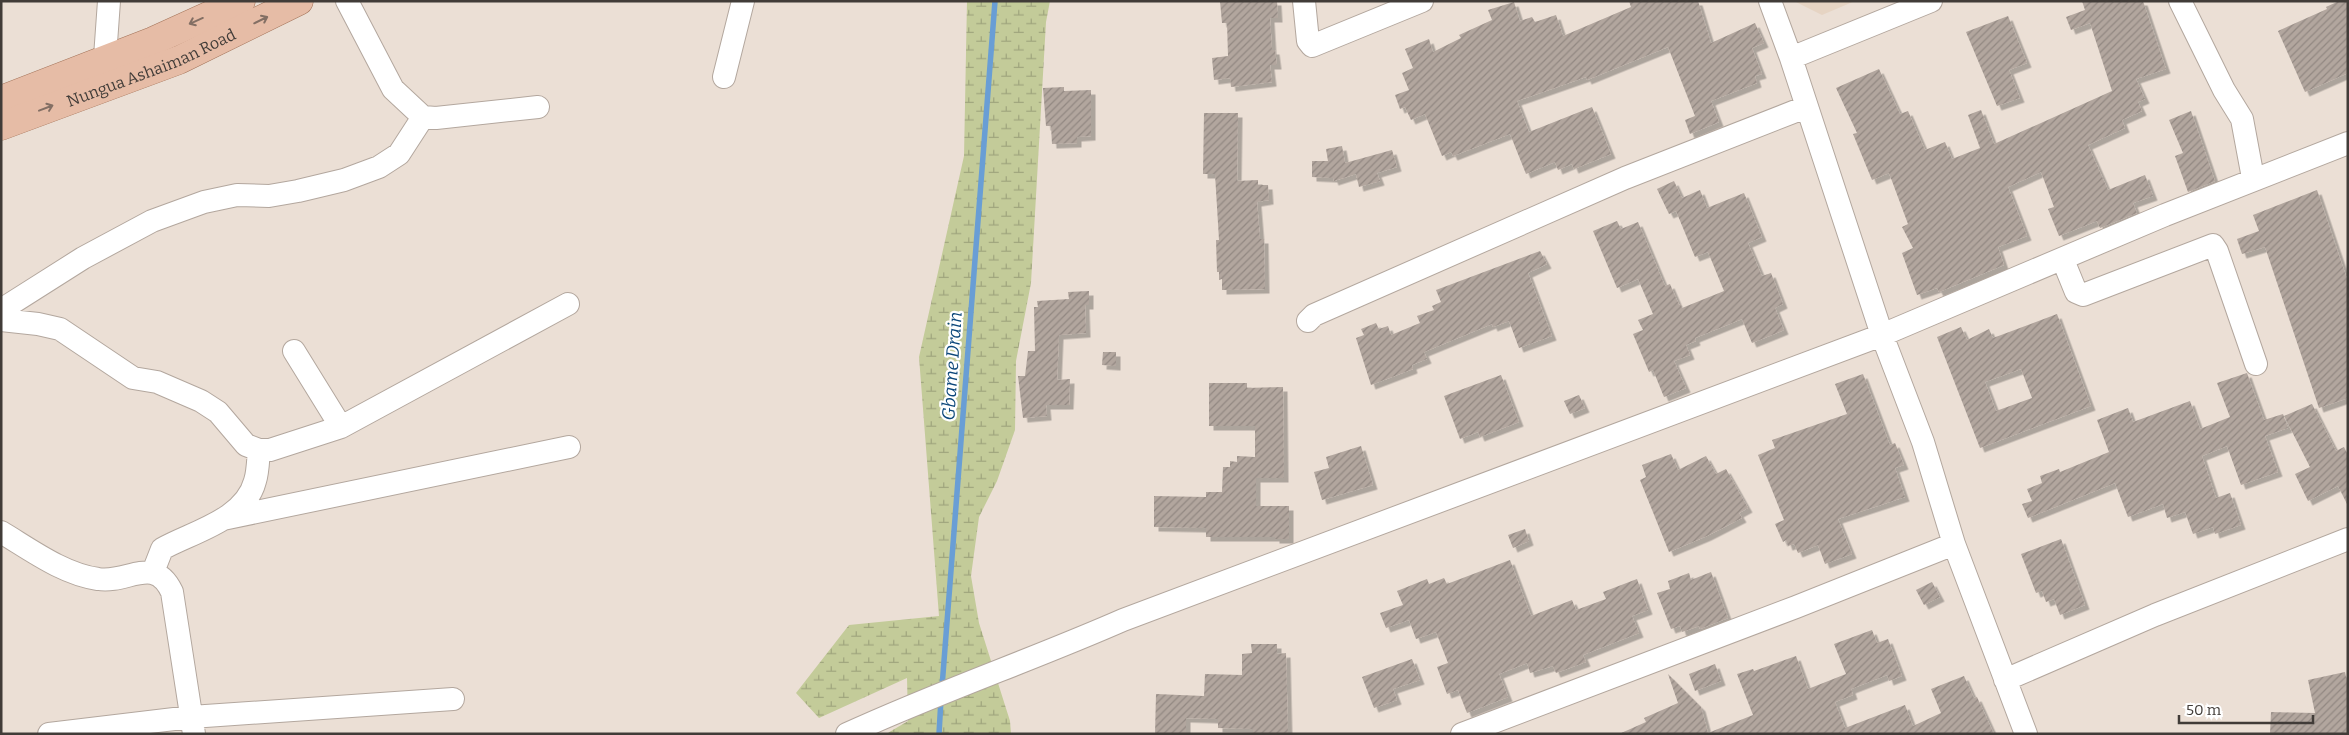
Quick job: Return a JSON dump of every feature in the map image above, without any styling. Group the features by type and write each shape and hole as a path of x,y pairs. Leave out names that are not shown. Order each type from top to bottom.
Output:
{"main road":[{"name":"Nungua Ashaiman Road","path":"1,100 105,58 153,41 241,1"},
{"name":"Nungua Ashaiman Road","path":"1,126 179,60 299,1"}],"street":[{"path":"105,58 109,1"},
{"path":"347,1 393,89 423,116 436,118 538,107"},
{"path":"724,77 743,1"},
{"path":"1304,1 1308,41 1312,46 1422,1"},
{"path":"1770,1 1791,58 1882,335 1923,442 1954,544 2026,734"},
{"path":"1791,58 1931,1"},
{"path":"2180,1 2224,90 2242,119 2253,178"},
{"path":"1308,321 1314,315 1625,178 1806,107"},
{"path":"1,310 83,258 152,221 204,202 237,195 269,196 298,191 344,180 379,167 399,154 423,116"},
{"path":"847,734 907,706 1044,655 1124,620 1214,588 1494,480 1882,335 2253,178 2348,143"},
{"path":"2063,260 2076,292 2083,295 2213,245 2217,251 2256,364"},
{"path":"1,320 38,324 60,329 133,378 157,382 200,401 218,412 246,445 259,450 270,450 341,427 568,304"},
{"path":"294,351 341,427"},
{"path":"153,572 162,549 223,519 569,447"},
{"path":"223,519 247,498 255,483 259,450"},
{"path":"1,532 74,574 100,580 153,572 166,579 172,592 192,726"},
{"path":"2005,680 2155,615 2348,539"},
{"path":"1462,734 1796,607 1954,544"},
{"path":"49,734 192,726 453,698"}],"shaded area":[{"path":"1794,1 1855,1 1822,15"}],"green space":[{"path":"967,1 1050,1 1046,22 1031,283 1016,361 1015,430 997,481 979,517 971,576 979,623 1010,721 1011,734 886,734 908,721 907,678 819,718 796,693 849,625 939,616 919,357 964,156"}],"building":[{"path":"1220,1 1277,1 1278,18 1270,18 1272,50 1275,50 1277,65 1270,65 1272,82 1231,87 1230,78 1214,80 1212,58 1228,56 1227,23 1222,23"},
{"path":"1629,1 1698,1 1711,43 1755,23 1764,43 1752,48 1762,74 1755,76 1757,83 1711,101 1719,122 1690,134 1685,120 1695,116 1668,47 1587,80 1586,77 1517,101 1529,132 1592,107 1611,154 1574,169 1572,164 1558,170 1555,162 1526,174 1510,134 1453,156 1451,152 1442,156 1425,114 1411,120 1405,107 1400,109 1395,95 1409,90 1402,73 1413,68 1405,49 1429,39 1433,52 1461,38 1459,35 1492,20 1488,10 1514,2 1520,21 1532,17 1535,22 1556,15 1563,36 1631,7"},
{"path":"2082,1 2143,1 2166,69 2136,79 2145,99 2138,102 2142,111 2122,120 2125,128 2088,145 2108,190 2145,175 2153,196 2133,203 2137,213 2100,228 2097,221 2059,236 2048,209 2054,207 2041,172 2008,187 2027,236 1998,247 2004,265 1939,292 1937,288 1917,295 1902,253 1913,248 1902,227 1908,224 1889,173 1872,180 1853,134 1857,133 1836,88 1879,69 1900,114 1908,111 1925,150 1945,142 1952,159 1980,148 1968,115 1981,110 1994,144 2112,91 2090,23 2071,30 2066,17 2085,10"},
{"path":"2339,1 2348,1 2348,73 2305,92 2278,31 2327,9 2326,7"},
{"path":"2008,16 2027,63 2009,70 2020,98 1997,106 1966,32"},
{"path":"1064,87 1064,91 1091,90 1091,136 1077,137 1077,143 1052,144 1051,126 1046,126 1043,88"},
{"path":"2191,111 2215,181 2188,192 2175,156 2183,153 2169,120"},
{"path":"1204,113 1238,113 1237,181 1258,180 1258,185 1268,185 1269,200 1257,202 1260,239 1264,239 1265,289 1222,290 1222,279 1219,280 1219,272 1217,272 1216,240 1219,240 1215,174 1203,174"},
{"path":"1342,146 1345,163 1392,150 1397,167 1377,173 1380,181 1359,187 1356,174 1334,181 1333,178 1312,177 1312,161 1328,161 1326,149"},
{"path":"1674,181 1682,198 1700,190 1707,208 1744,193 1762,237 1748,243 1762,276 1771,273 1783,304 1775,308 1784,330 1752,343 1742,319 1695,338 1696,341 1686,345 1690,355 1674,361 1686,388 1664,397 1653,370 1649,372 1633,334 1643,330 1638,320 1653,314 1638,279 1617,288 1593,231 1617,221 1621,229 1638,222 1665,286 1670,284 1682,308 1724,291 1708,252 1695,257 1676,211 1669,214 1657,189"},
{"path":"2317,190 2348,282 2348,398 2319,408 2265,247 2242,254 2237,239 2259,231 2253,215"},
{"path":"1540,251 1547,264 1528,273 1552,336 1519,348 1509,321 1493,327 1492,324 1424,352 1427,359 1412,365 1413,369 1371,385 1356,338 1364,335 1361,329 1376,323 1379,329 1388,326 1391,335 1420,323 1417,316 1434,310 1432,306 1441,302 1436,290"},
{"path":"1089,291 1089,305 1085,305 1086,333 1059,335 1057,380 1070,379 1069,405 1046,405 1047,416 1023,418 1018,376 1025,376 1028,351 1035,351 1034,307 1038,307 1037,301 1069,299 1068,292"},
{"path":"2057,314 2091,406 1980,448 1937,337 1961,327 1967,340 1989,329 1993,338","holes":["2021,369 2032,398 1996,411 1985,382"]},
{"path":"1103,352 1116,352 1116,366 1102,365"},
{"path":"2247,373 2264,420 2283,414 2288,428 2265,436 2278,472 2241,485 2227,446 2202,456 2216,498 2230,493 2241,525 2215,534 2213,527 2193,534 2185,512 2167,518 2163,504 2128,517 2115,483 2028,518 2022,504 2032,501 2027,489 2042,483 2040,476 2059,469 2060,472 2109,452 2097,420 2128,408 2133,422 2190,401 2200,429 2230,417 2217,383"},
{"path":"1863,374 1890,445 1895,443 1904,465 1895,468 1905,497 1838,519 1852,554 1825,564 1818,545 1798,553 1794,544 1788,546 1786,540 1783,542 1775,524 1784,520 1758,455 1775,448 1772,440 1847,414 1835,384"},
{"path":"1501,375 1519,422 1480,437 1478,432 1460,439 1444,396"},
{"path":"1209,383 1247,383 1247,388 1283,387 1284,478 1256,478 1256,506 1289,506 1289,539 1275,539 1275,537 1206,537 1206,528 1154,527 1154,496 1206,497 1206,492 1222,492 1223,467 1230,467 1230,461 1237,462 1237,456 1255,457 1255,426 1209,426"},
{"path":"1579,395 1585,408 1570,414 1564,401"},
{"path":"2312,404 2336,451 2344,447 2348,455 2348,506 2338,486 2308,501 2295,474 2310,467 2284,416"},
{"path":"1361,446 1373,485 1322,500 1314,472 1329,468 1326,457"},
{"path":"1671,454 1678,470 1706,456 1716,474 1726,469 1748,508 1739,513 1742,518 1707,536 1669,552 1640,480 1646,477 1642,465"},
{"path":"1525,529 1529,541 1513,548 1508,535"},
{"path":"2061,539 2085,605 2060,615 2054,599 2046,602 2042,591 2036,593 2021,554"},
{"path":"1510,560 1531,616 1572,600 1576,610 1606,599 1603,592 1637,579 1648,610 1632,616 1639,633 1583,655 1586,662 1556,673 1553,666 1530,673 1527,663 1499,674 1508,697 1467,713 1458,690 1447,694 1437,667 1448,663 1436,632 1416,639 1409,620 1386,628 1380,613 1403,605 1397,591 1427,579 1429,584 1444,578 1447,584"},
{"path":"1711,572 1728,618 1700,629 1699,626 1682,632 1680,626 1671,629 1657,593 1670,589 1668,581 1689,573 1691,580"},
{"path":"1932,582 1940,597 1924,605 1916,590"},
{"path":"1872,630 1877,643 1888,639 1902,676 1889,681 1887,675 1851,689 1853,695 1835,702 1845,728 1905,705 1913,726 1941,713 1931,689 1964,676 1974,698 1977,697 1994,734 1619,734 1646,722 1644,718 1678,703 1668,674 1701,707 1708,733 1753,715 1737,674 1753,669 1754,671 1796,656 1808,689 1846,674 1834,644"},
{"path":"1251,644 1277,644 1277,654 1286,653 1288,734 1253,734 1253,729 1218,728 1218,719 1186,718 1186,734 1155,734 1156,694 1204,696 1205,674 1242,675 1242,654 1252,653"},
{"path":"1412,659 1420,680 1393,689 1397,700 1374,708 1362,677"},
{"path":"1715,664 1721,681 1695,691 1689,674"},
{"path":"2345,672 2348,687 2348,734 2270,734 2271,712 2315,713 2308,680"}],"waterway":[{"name":"Gbame Drain","path":"942,687 995,1"},
{"name":"Gbame Drain","path":"939,734 941,699"}]}
